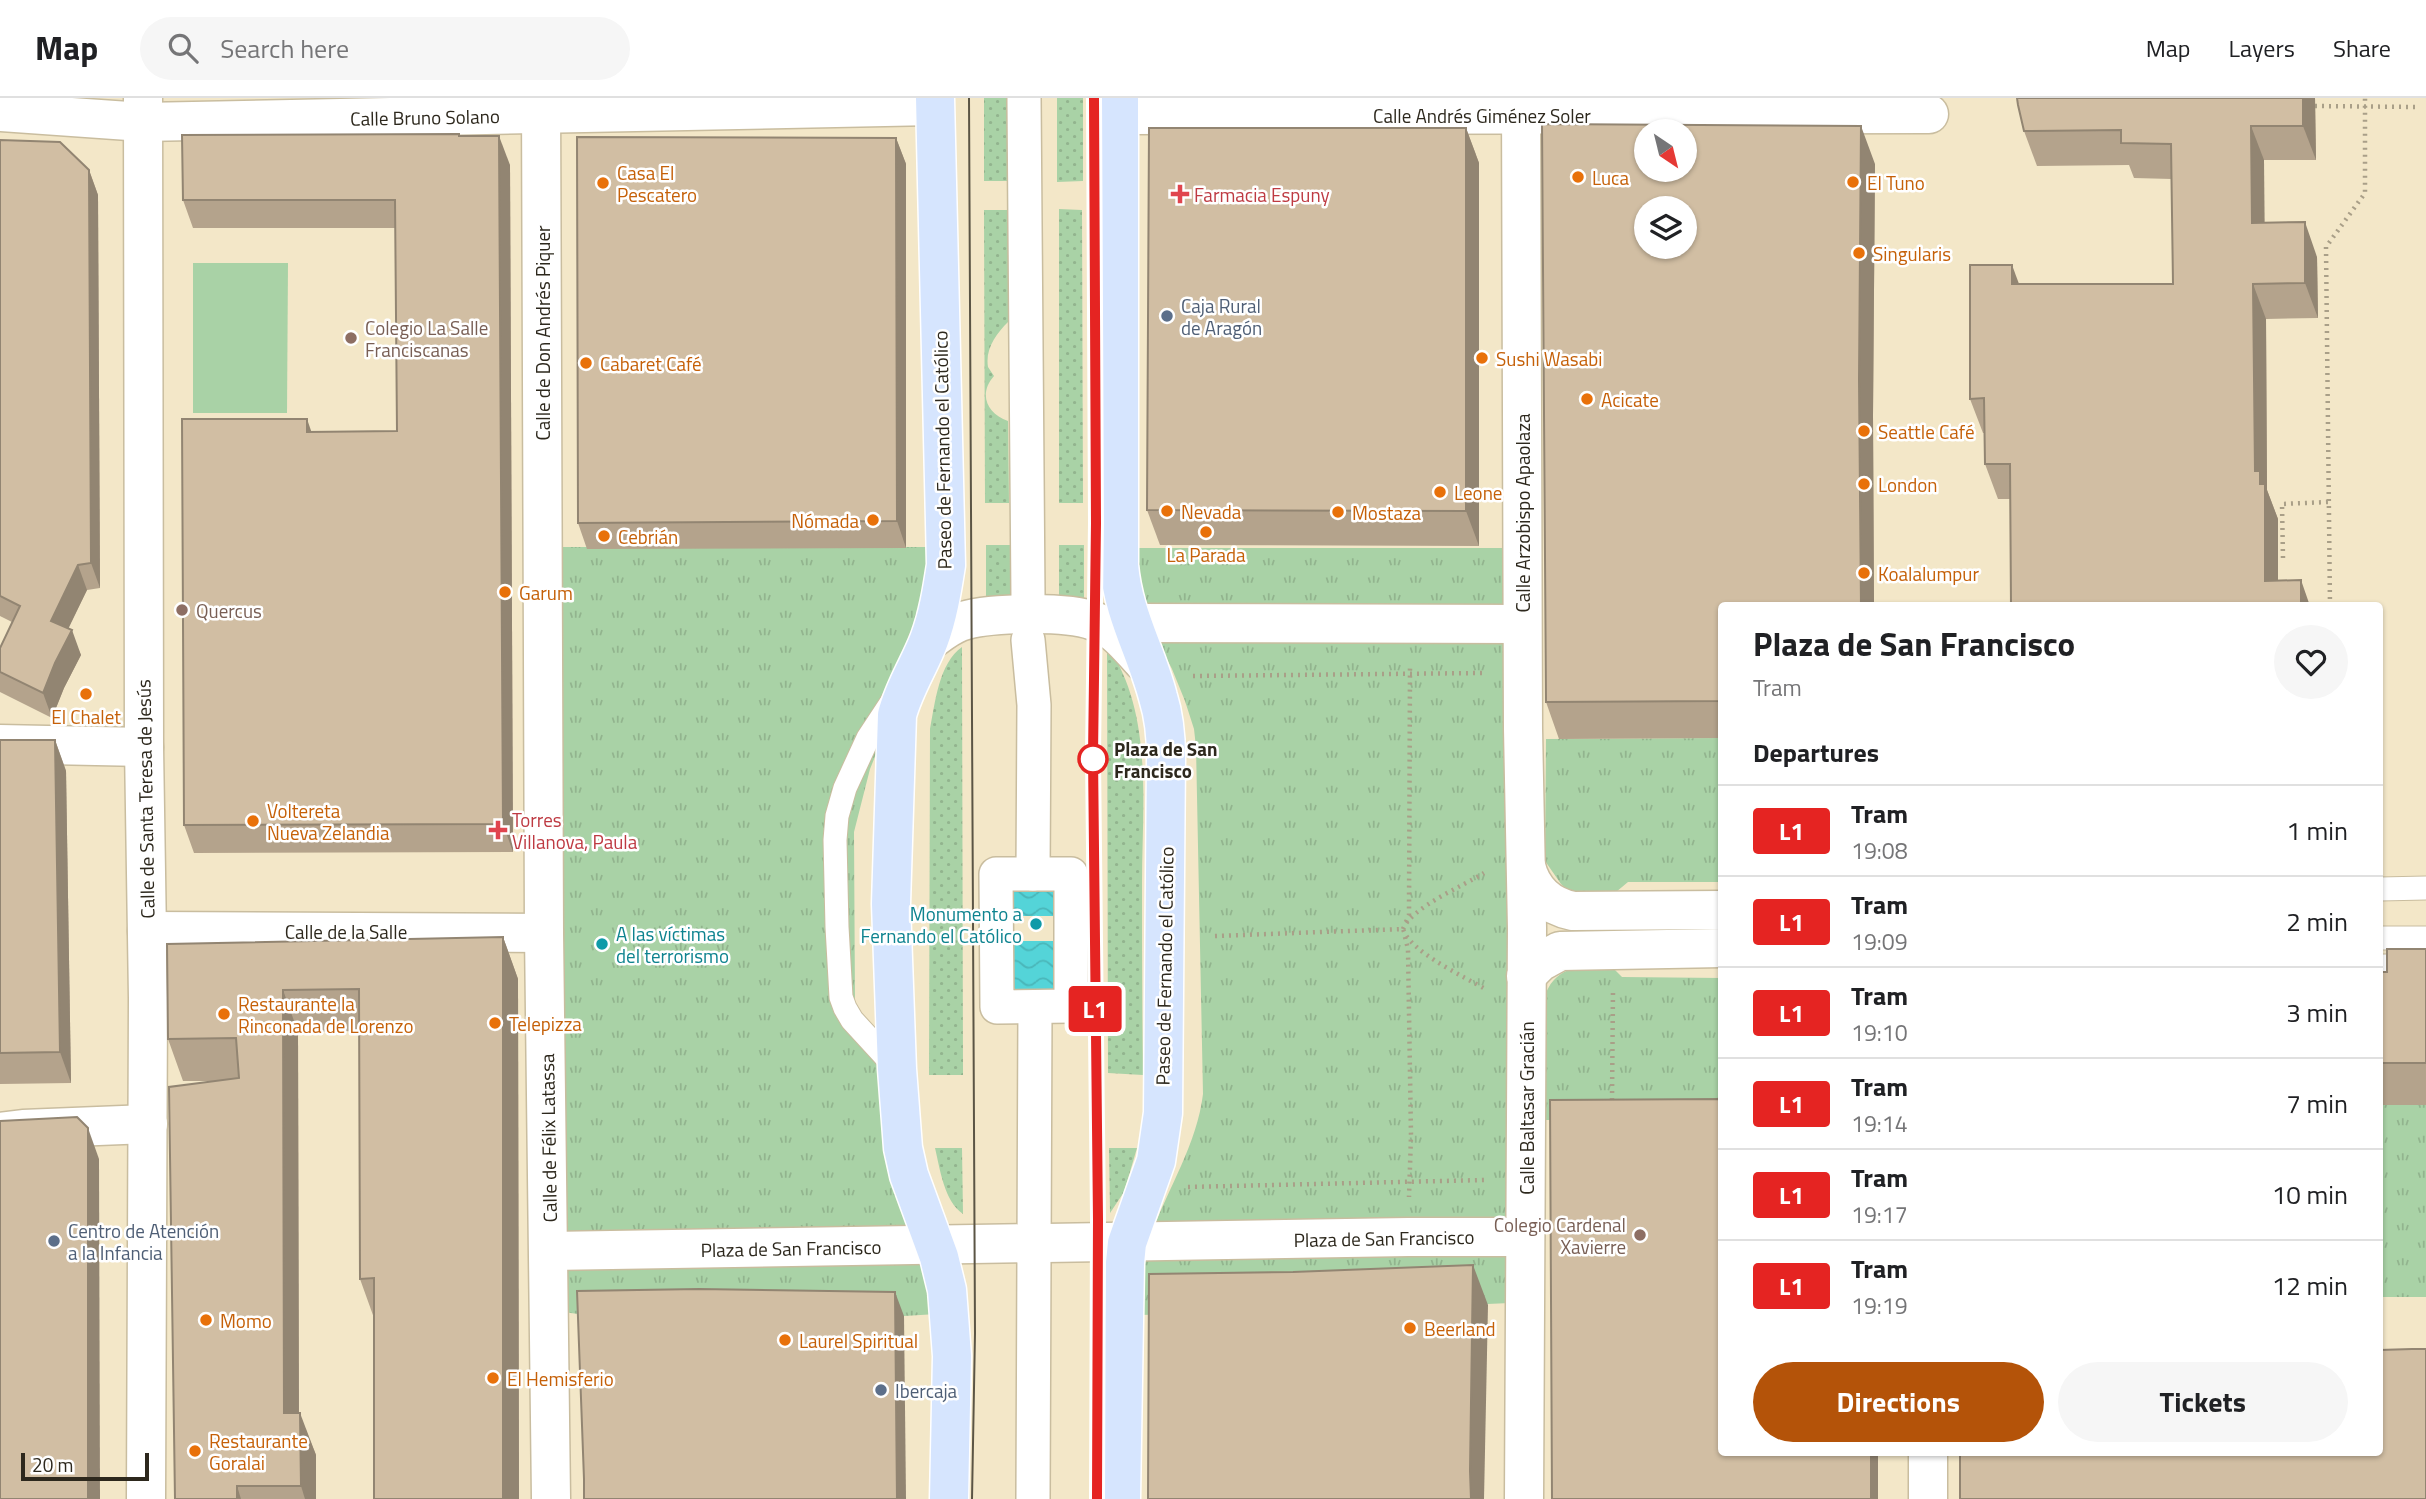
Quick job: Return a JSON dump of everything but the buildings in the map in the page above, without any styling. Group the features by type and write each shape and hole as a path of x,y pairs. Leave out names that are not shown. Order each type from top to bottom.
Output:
{"main road":[{"name":"Paseo de Fernando el Católico","path":"934,102 946,555 941,600 928,642 905,688 897,715 891,904 897,1069 903,1148 918,1204 934,1244 947,1290 951,1345 948,1499"},
{"name":"Paseo de Fernando el Católico","path":"1119,107 1119,565 1131,623 1158,697 1166,740 1163,1113 1156,1161 1127,1243 1122,1332 1121,1499"}],"street":[{"path":"1024,98 1028,598"},
{"name":"Calle Bruno Solano","path":"0,112 934,102"},
{"name":"Calle de Don Andrés Piquer","path":"541,106 543,568"},
{"name":"Calle Andrés Giménez Soler","path":"1119,107 1521,107 1929,114"},
{"name":"Calle Arzobispo Apaolaza","path":"1521,107 1522,624 1510,867 1527,928"},
{"name":"Calle de Santa Teresa de Jesús","path":"143,110 144,747 148,1124 146,1499"},
{"name":"Calle de Félix Latassa","path":"543,568 544,933 551,1499"},
{"path":"928,642 951,626 972,619 1028,615 1080,617 1109,629 1147,666"},
{"path":"1131,623 1522,624"},
{"path":"1028,640 1034,705 1033,874"},
{"path":"0,744 144,747"},
{"path":"1510,867 1528,877 1543,897 1563,909 1718,910"},
{"path":"996,874 1033,874 1071,874 1071,1006 997,1007 996,874"},
{"name":"Calle Baltasar Gracián","path":"1524,1499 1525,1237 1512,986 1527,928"},
{"name":"Calle de la Salle","path":"147,931 544,933"},
{"path":"1512,986 1541,962 1560,951 1718,948"},
{"path":"1033,1499 1035,1007"},
{"path":"0,1132 148,1124"},
{"name":"Plaza de San Francisco","path":"550,1251 1525,1237"},
{"path":"1928,1456 1928,1499"}],"lane":[{"path":"897,1069 852,1020 841,997 835,840 837,816 857,761 881,715 905,688"},
{"path":"2383,889 2426,888"},
{"path":"2383,938 2426,938"},
{"path":"2383,966 2426,966"}],"path":[{"path":"2330,602 2326,247 2365,194 2365,98"},
{"path":"2315,106 2417,107"},
{"path":"2283,558 2282,505 2328,502"},
{"path":"1408,1237 1408,949 1403,929 1409,915 1409,622"},
{"path":"1192,676 1490,673"},
{"path":"1406,922 1416,913 1510,867"},
{"path":"1215,936 1403,929"},
{"path":"1405,936 1418,948 1512,986"},
{"path":"1612,1100 1614,989"},
{"path":"1187,1187 1488,1180"}],"green space":[{"path":"984,98 1008,98 1008,181 984,181"},
{"path":"1057,98 1083,98 1083,181 1057,182"},
{"path":"1059,209 1082,210 1083,503 1059,503"},
{"path":"984,210 1008,210 1008,322 990,348 988,367 994,376 986,390 986,396 987,403 995,414 1008,421 1009,503 985,503"},
{"path":"193,263 288,263 287,413 193,413"},
{"path":"986,545 1010,545 1011,599 986,599"},
{"path":"1059,545 1084,545 1084,598 1059,599"},
{"path":"562,547 939,547 889,722 870,769 854,832 855,1005 888,1044 937,1314 586,1315 563,1312"},
{"name":"Plaza de San Francisco","path":"1131,548 1508,548 1510,740 1507,971 1510,1303 1308,1312 1137,1315 1148,1245 1195,1131 1203,1094 1194,729 1172,669 1153,632"},
{"path":"1107,645 1122,672 1132,700 1142,760 1143,1075 1108,1073"},
{"path":"962,647 963,1075 929,1075 930,729 943,673 954,654"},
{"path":"1718,738 1718,882 1628,882 1610,897 1586,897 1568,890 1545,861 1546,739"},
{"path":"1606,961 1622,977 1718,978 1718,1120 1542,1120 1544,999 1548,988 1560,974 1576,967"},
{"path":"2383,1105 2426,1105 2426,1297 2383,1297"},
{"path":"935,1148 962,1148 963,1214 947,1193"},
{"path":"1109,1148 1137,1148 1124,1192 1110,1213"}],"water":[{"path":"1008,891 1061,891 1060,916 1009,916"},
{"path":"1008,941 1060,941 1060,993 1009,993"}],"tram line":[{"path":"969,98 975,1333 972,1499"},
{"path":"1094,98 1096,523 1093,756 1098,1219 1097,1499"},
{"name":"L1","path":"1094,98 1096,523 1093,756 1098,1219 1097,1499"}],"place":[{"name":"Luca","path":"1578,177"},
{"name":"El Tuno","path":"1853,182"},
{"name":"Casa El Pescatero","path":"603,183"},
{"name":"Farmacia Espuny","path":"1180,194"},
{"name":"Singularis","path":"1859,253"},
{"name":"Caja Rural de Aragón","path":"1167,316"},
{"name":"Colegio La Salle Franciscanas","path":"351,338"},
{"name":"Sushi Wasabi","path":"1482,358"},
{"name":"Cabaret Café","path":"586,363"},
{"name":"Acicate","path":"1587,399"},
{"name":"Seattle Café","path":"1864,431"},
{"name":"London","path":"1864,484"},
{"name":"Leone","path":"1440,492"},
{"name":"Nevada","path":"1167,511"},
{"name":"Mostaza","path":"1338,512"},
{"name":"Nómada","path":"873,520"},
{"name":"La Parada","path":"1206,532"},
{"name":"Cebrián","path":"604,536"},
{"name":"Koalalumpur","path":"1864,573"},
{"name":"Garum","path":"505,592"},
{"name":"Quercus","path":"182,610"},
{"name":"El Chalet","path":"86,694"},
{"name":"Plaza de San Francisco","path":"1093,759"},
{"name":"Voltereta Nueva Zelandia","path":"253,821"},
{"name":"Torres Villanova, Paula","path":"498,830"},
{"name":"Monumento a Fernando el Católico","path":"1036,924"},
{"name":"A las víctimas del terrorismo","path":"602,944"},
{"name":"Restaurante la Rinconada de Lorenzo","path":"224,1014"},
{"name":"Telepizza","path":"495,1023"},
{"name":"Colegio Cardenal Xavierre","path":"1640,1235"},
{"name":"Centro de Atención a la Infancia","path":"54,1241"},
{"name":"Momo","path":"206,1320"},
{"name":"Beerland","path":"1410,1328"},
{"name":"Laurel Spiritual","path":"785,1340"},
{"name":"El Hemisferio","path":"493,1378"},
{"name":"Ibercaja","path":"881,1390"},
{"name":"Restaurante Goralai","path":"195,1451"}]}
